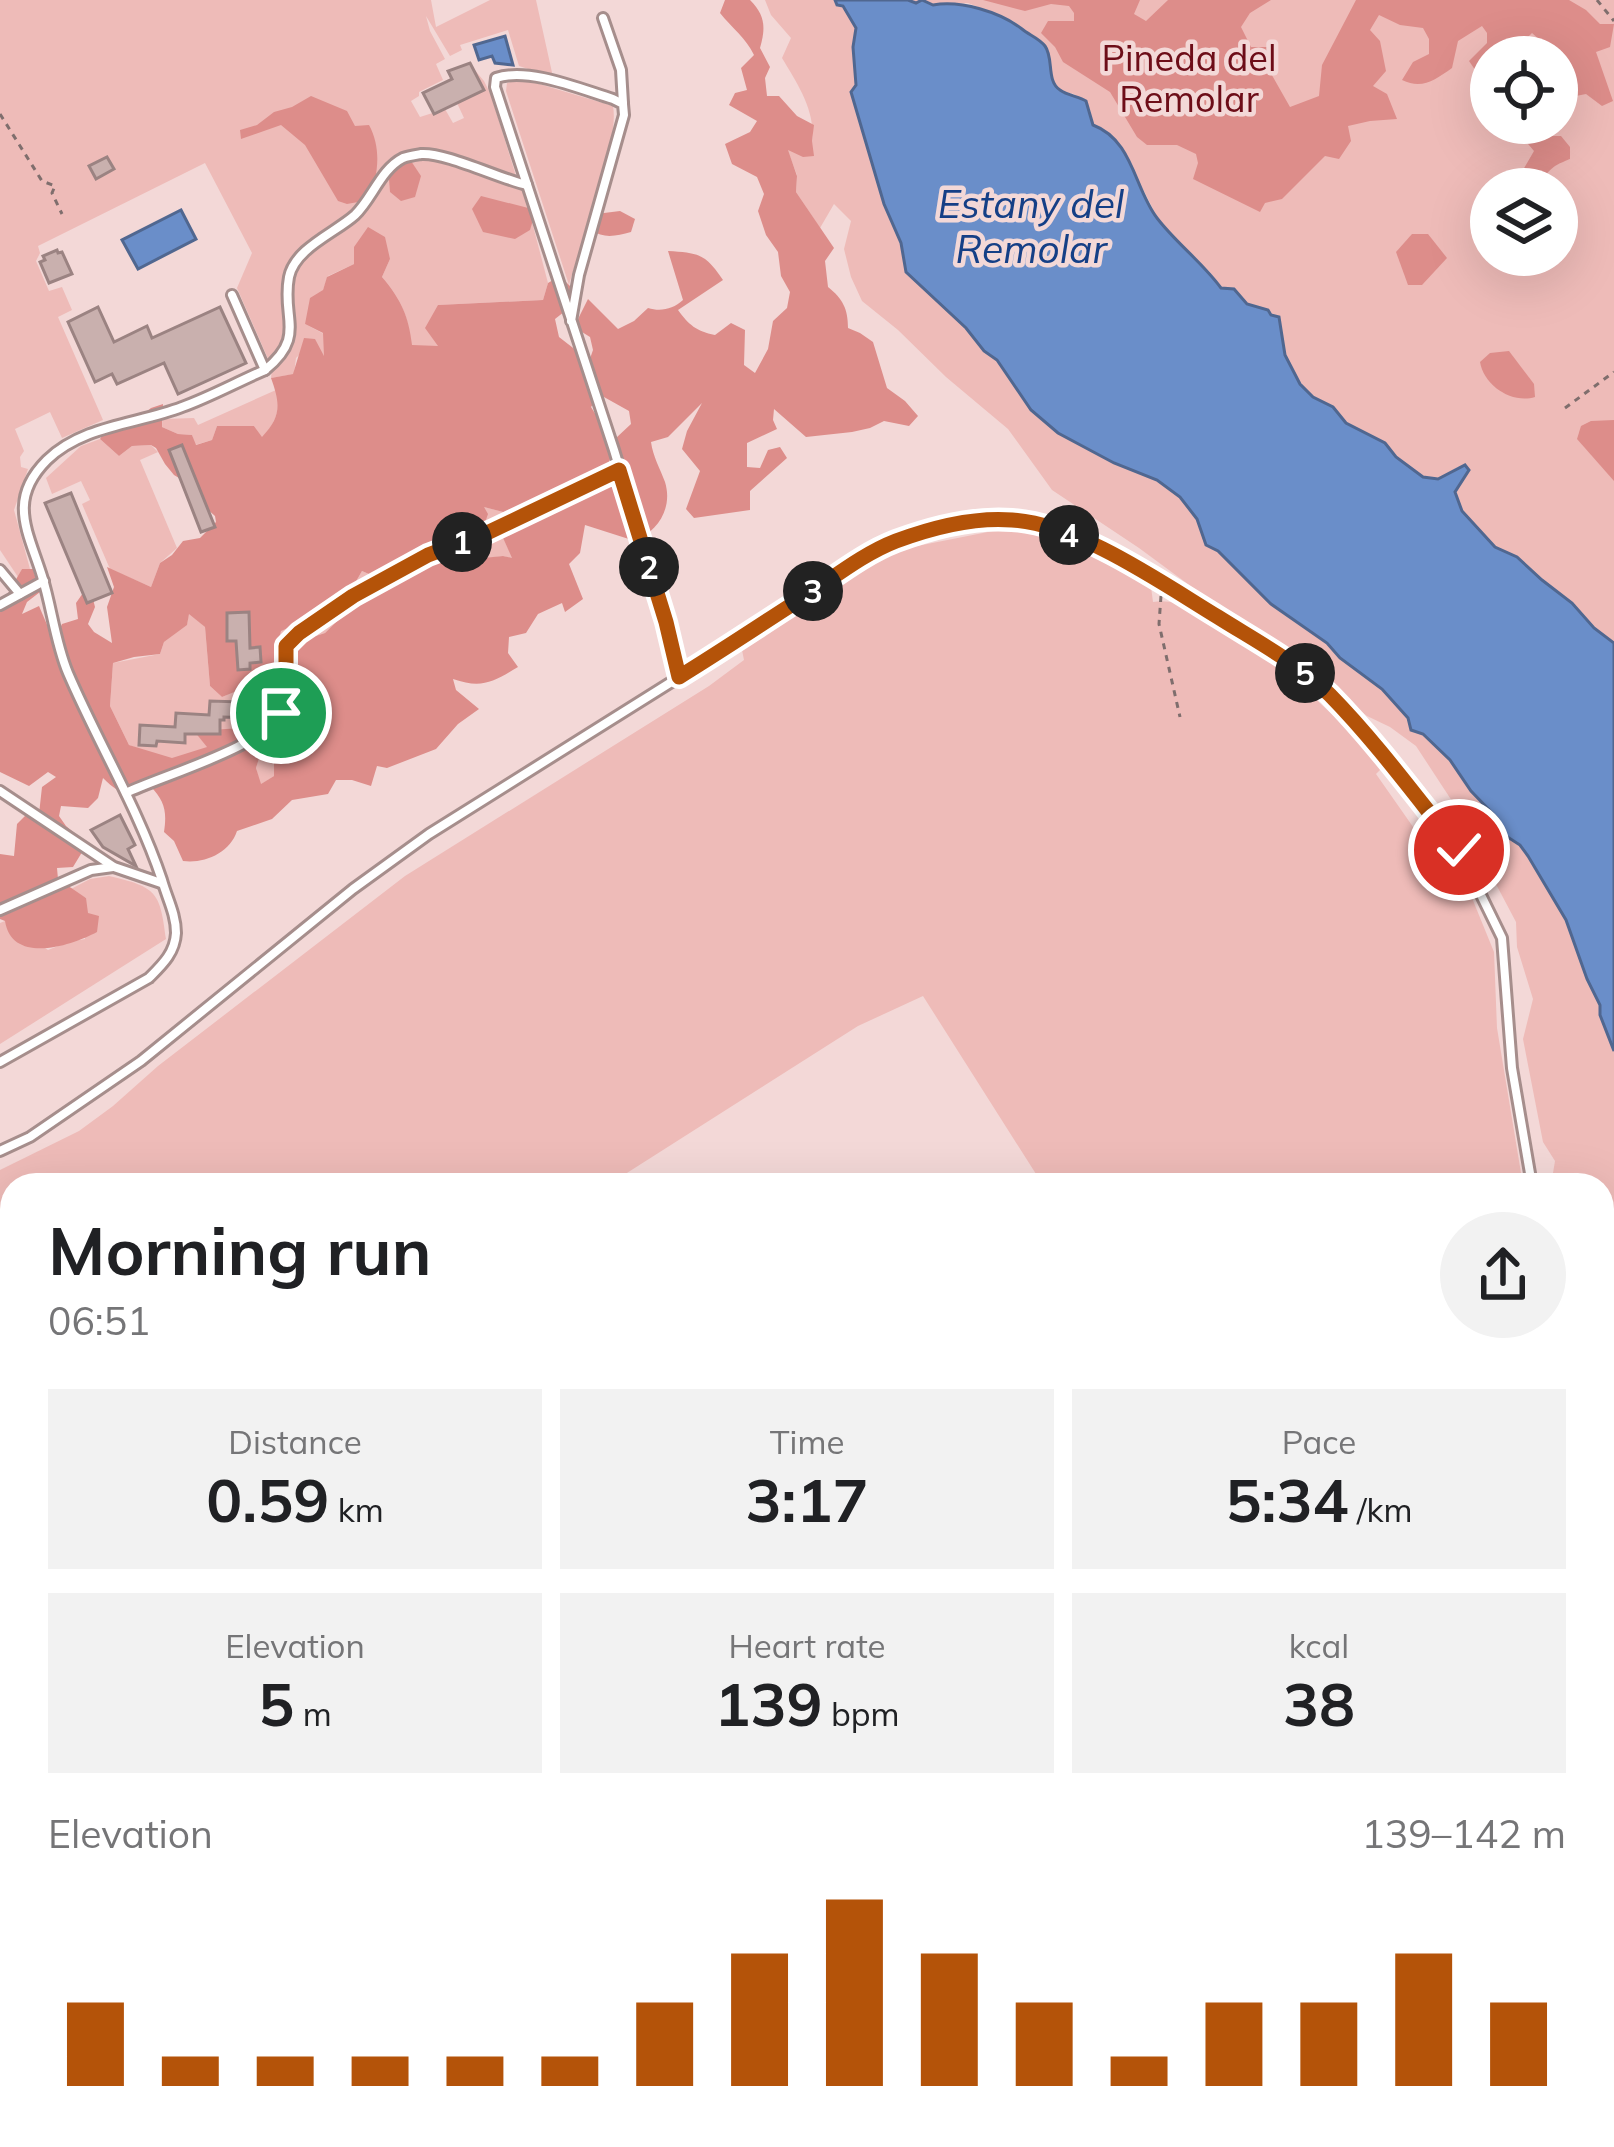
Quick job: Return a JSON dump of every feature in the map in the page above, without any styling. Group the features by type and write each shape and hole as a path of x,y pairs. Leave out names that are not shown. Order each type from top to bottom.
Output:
{"lane":[{"path":"572,321 579,275 624,115 621,70 603,18"},
{"path":"623,104 534,76 511,73 496,78 495,87 666,622 679,677"},
{"path":"0,1062 149,978 166,962 176,933 163,884 126,793 66,668 22,519 32,478 50,456 98,430 181,408 265,370 281,357 290,339 289,279 294,263 353,217 402,158 426,153 527,185"},
{"path":"232,295 265,370"},
{"path":"126,793 229,752 268,730 281,713 286,646 353,596 428,555 489,532 619,470"},
{"path":"0,1151 31,1137 142,1061 353,889 429,834 860,560 894,542 958,525 1016,520 1086,541 1298,667 1368,738 1459,850 1502,938 1512,1068 1530,1173"},
{"path":"1,569 20,594"},
{"path":"0,605 44,581"},
{"path":"0,790 114,866 163,884"},
{"path":"0,910 91,870 114,866"}],"path":[{"path":"1597,0 1614,21"},
{"path":"0,114 42,181 55,186 52,194 62,214"},
{"path":"1564,408 1614,372"},
{"path":"1160,582 1159,624 1180,717"}],"green space":[{"path":"0,0 431,0 436,27 490,0 536,0 553,77 519,66 508,30 460,45 462,50 450,56 426,16 445,59 436,64 443,80 411,101 420,117 445,109 453,123 464,118 457,103 483,90 473,68 484,81 522,184 548,283 543,300 438,305 439,346 411,346 403,309 382,277 390,259 354,264 328,276 305,324 324,334 324,362 315,340 296,358 294,374 271,378 272,368 237,288 252,253 205,163 38,246 36,261 49,291 62,287 72,310 58,317 103,420 62,438 50,412 15,429 24,451 21,467 28,469 14,510 30,569 22,569 18,577 0,550"},
{"path":"725,0 750,0 759,11 760,48 770,67 765,78 767,96 779,96 797,116 814,125 814,156 788,150 797,176 796,192 834,248 825,261 828,287 844,305 848,328 873,342 887,388 918,416 909,426 884,421 852,432 806,437 774,409 777,429 747,443 747,467 760,468 768,450 780,447 787,458 750,491 750,510 694,518 686,509 700,471 682,449 702,403 668,437 651,442 667,492 657,525 635,541 585,525 580,553 569,564 583,599 565,612 562,603 538,614 526,633 509,637 508,653 518,667 487,682 453,679 456,690 479,709 436,749 387,768 377,766 371,786 336,780 328,794 292,800 272,819 237,831 215,855 191,861 183,861 164,832 164,807 150,786 124,792 103,778 98,798 88,808 61,806 59,816 87,844 73,867 57,868 58,879 86,898 88,913 99,916 97,932 44,948 19,943 0,919 0,854 14,856 17,824 25,816 39,814 42,787 56,777 48,772 29,786 0,772 0,598 8,599 22,569 33,569 40,592 27,602 22,614 39,606 54,641 62,624 78,619 76,603 83,593 92,595 95,607 88,624 112,643 107,607 114,587 107,567 151,587 160,563 183,541 200,538 216,522 156,448 132,446 119,456 100,439 108,426 136,420 163,404 162,427 192,435 196,445 212,440 217,426 254,426 262,437 277,409 271,378 293,374 304,338 315,339 324,356 323,333 305,324 310,298 323,290 327,277 354,264 354,247 368,227 385,237 390,259 382,277 403,309 412,345 438,346 425,328 438,305 543,300 548,283 560,276 571,287 569,308 555,319 559,337 577,351 585,373 593,350 590,337 574,327 588,299 618,329 648,308 662,310 683,300 668,251 706,259 723,280 678,310 694,327 708,333 715,335 731,323 745,330 744,365 755,373 768,349 773,321 787,308 790,292 758,211 764,194 757,177 732,164 725,144 750,132 757,121 729,105 735,93 747,90 741,68 754,55 720,13","holes":["595,392 629,411 631,424 616,438 624,469 620,482 611,477 598,482 611,452 591,407 597,399","484,507 507,517 499,529 512,558 473,559 468,546 488,514","362,571 385,581 381,593 354,604 325,633 294,643 285,661 276,651 281,631 330,610 347,597","189,614 205,627 210,686 222,697 259,682 269,688 274,776 261,784 256,768 266,736 242,728 194,731 207,747 172,758 129,745 110,706 113,663 160,654 164,642 187,625"]},
{"path":"765,0 835,0 856,28 856,85 851,92 884,204 901,243 906,272 997,360 1031,410 1058,433 1157,480 1180,497 1197,518 1206,545 1218,551 1271,604 1382,689 1450,760 1498,819 1506,836 1520,845 1566,920 1614,1051 1614,1173 1553,1173 1555,1161 1543,1142 1523,1039 1533,999 1517,947 1516,922 1452,801 1416,746 1367,716 1052,490 1008,429 862,301 844,249 851,221 834,204 820,228 796,192 797,175 787,149 812,141 811,119 782,58 791,38"},
{"path":"908,0 1614,0 1614,643 1518,557 1495,547 1474,526 1456,500 1458,467 1438,479 1424,477 1385,443 1346,423 1333,407 1300,384 1268,310 1221,288 1159,221 1103,129 1093,126 1090,109 1074,94 1060,91 1053,81 1043,43 1013,21 968,3"},
{"name":"Pineda del Remolar","path":"983,0 1140,0 1134,14 1146,21 1168,0 1271,0 1250,13 1241,27 1251,47 1274,47 1269,70 1290,107 1319,96 1322,65 1356,0 1569,0 1600,24 1614,24 1610,47 1596,52 1613,101 1602,106 1586,94 1578,96 1578,36 1487,36 1482,26 1458,41 1452,68 1428,82 1409,83 1402,80 1413,62 1429,54 1429,39 1423,28 1400,25 1379,15 1370,30 1380,41 1386,71 1373,86 1387,94 1397,119 1348,126 1351,141 1339,159 1325,156 1282,199 1265,203 1260,212 1193,179 1196,154 1177,145 1147,145 1137,137 1110,92 1063,62 1041,33 1048,21 1074,21 1069,6 1051,4 1025,11"},
{"path":"517,80 613,106 611,144 569,285 506,91 507,83"},
{"path":"311,96 347,111 355,126 369,125 377,162 369,200 338,201 305,145 281,125 241,139 240,130"},
{"path":"1528,144 1568,144 1570,159 1553,168 1524,168 1534,151"},
{"path":"411,161 421,176 415,197 401,201 390,192 392,166"},
{"path":"481,196 536,210 530,230 515,239 483,232 472,209"},
{"path":"620,211 635,219 631,232 605,236 591,230 596,214"},
{"path":"1412,234 1428,234 1447,258 1422,285 1408,285 1396,252"},
{"path":"1509,351 1534,384 1535,397 1509,395 1487,379 1480,362 1490,353"},
{"path":"276,390 276,416 262,438 254,426 217,426 212,440 195,445 192,435 162,427 163,419 194,418 198,425"},
{"path":"1614,420 1614,481 1577,439 1581,426"},
{"path":"100,439 119,456 132,446 151,445 158,452 140,460 177,548 160,563 151,587 110,569 82,504 90,500 81,481 52,494 46,478 81,446"},
{"path":"481,506 508,517 499,529 513,559 473,560 468,547"},
{"path":"998,530 1037,535 1077,550 1151,587 1153,602 1184,606 1260,653 1384,766 1376,774 1432,854 1440,849 1472,898 1494,952 1497,1028 1521,1173 1035,1173 923,996 858,1026 627,1173 0,1173 79,1131 405,876 709,686 744,660 742,650 870,564 907,548"},
{"path":"362,571 385,581 381,593 354,604 325,633 294,643 286,661 276,651 281,630 330,610 347,597"},
{"path":"189,612 205,627 210,686 222,697 259,681 269,688 274,776 260,785 256,768 266,735 195,732 208,747 172,761 129,745 110,706 113,663 160,654 164,642 187,624"},
{"path":"109,876 153,894 166,939 0,1044 0,923 5,921 48,950 85,939 86,898 71,889"}],"water":[{"name":"Estany del Remolar","path":"835,0 922,0 968,6 1003,17 1040,41 1048,51 1056,86 1086,101 1093,125 1125,153 1164,227 1221,288 1234,289 1247,304 1279,317 1285,355 1300,384 1333,407 1346,423 1385,443 1423,477 1438,479 1465,465 1469,470 1455,492 1462,511 1495,547 1517,557 1614,643 1614,1051 1566,920 1528,856 1506,836 1498,819 1450,760 1423,734 1411,730 1408,718 1382,689 1271,604 1218,551 1206,545 1197,519 1180,497 1157,480 1058,433 1031,410 997,360 906,272 901,243 884,204 851,92 856,85 856,28"},
{"path":"505,36 513,65 495,63 492,56 479,60 474,45"},
{"path":"181,210 196,239 138,269 122,240"}],"building":[{"path":"470,63 484,90 434,114 423,93 452,79 448,71"},
{"path":"107,157 114,169 96,179 89,166"},
{"path":"57,250 72,274 49,283 40,262"},
{"path":"98,307 114,342 147,326 152,338 220,307 246,363 178,394 164,363 117,384 112,374 95,382 68,322"},
{"path":"182,445 215,527 201,532 169,450"},
{"path":"71,493 112,593 87,603 45,503"},
{"path":"249,612 250,648 260,647 261,662 238,670 236,641 227,641 227,613"},
{"path":"240,687 259,688 253,718 224,717 220,734 185,734 185,743 139,745 140,725 175,727 176,713 209,715 210,701 241,702"},
{"path":"120,815 135,845 128,849 136,866 103,847 91,830"}],"route":[{"path":"281,713 286,646 299,633 353,596 428,555 489,532 619,470 679,677 894,542 988,520 1049,527 1086,541 1160,582 1298,667 1368,738 1459,850"}]}
